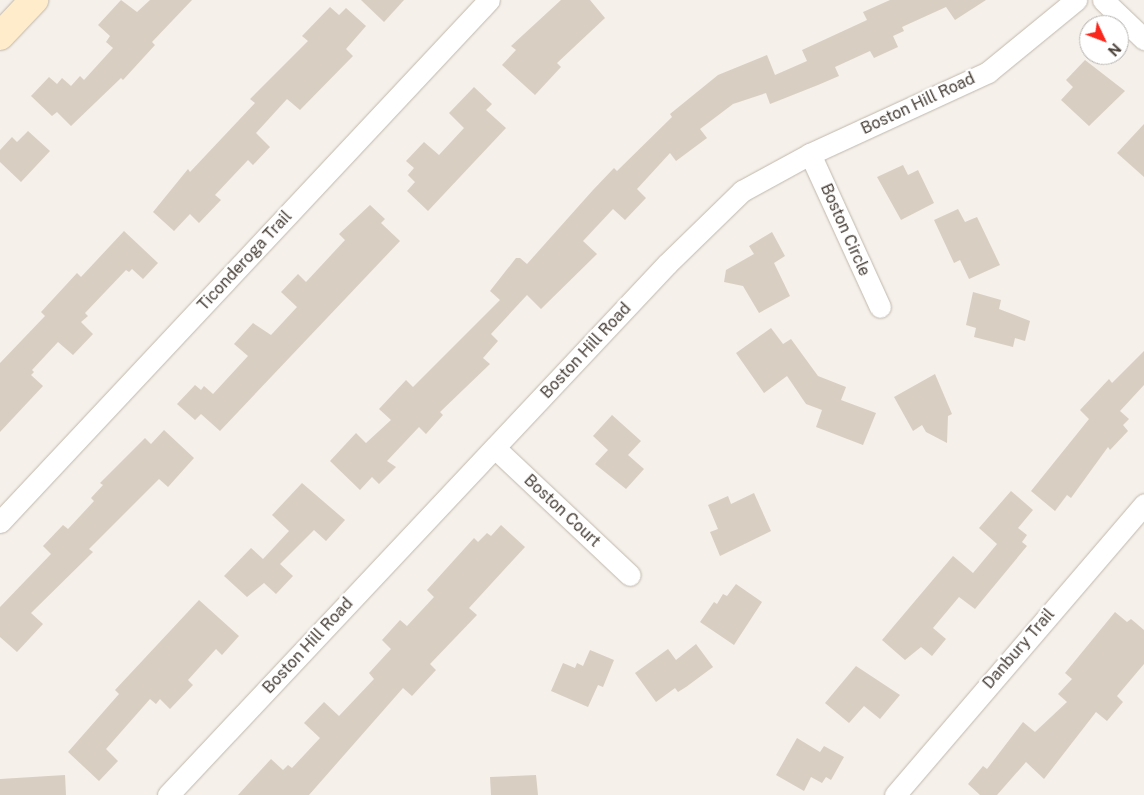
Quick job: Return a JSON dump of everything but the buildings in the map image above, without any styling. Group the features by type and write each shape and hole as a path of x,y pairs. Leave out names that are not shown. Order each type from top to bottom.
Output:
{"street":[{"path":"0,36 34,0"},
{"name":"Ticonderoga Trail","path":"0,522 490,0"},
{"name":"Boston Hill Road","path":"168,795 667,264 742,191 810,154 988,72 1076,0"},
{"path":"1103,0 1144,39"},
{"name":"Boston Circle","path":"810,154 880,307"},
{"name":"Boston Court","path":"494,448 630,575"},
{"name":"Danbury Trail","path":"895,795 1144,504"}]}
